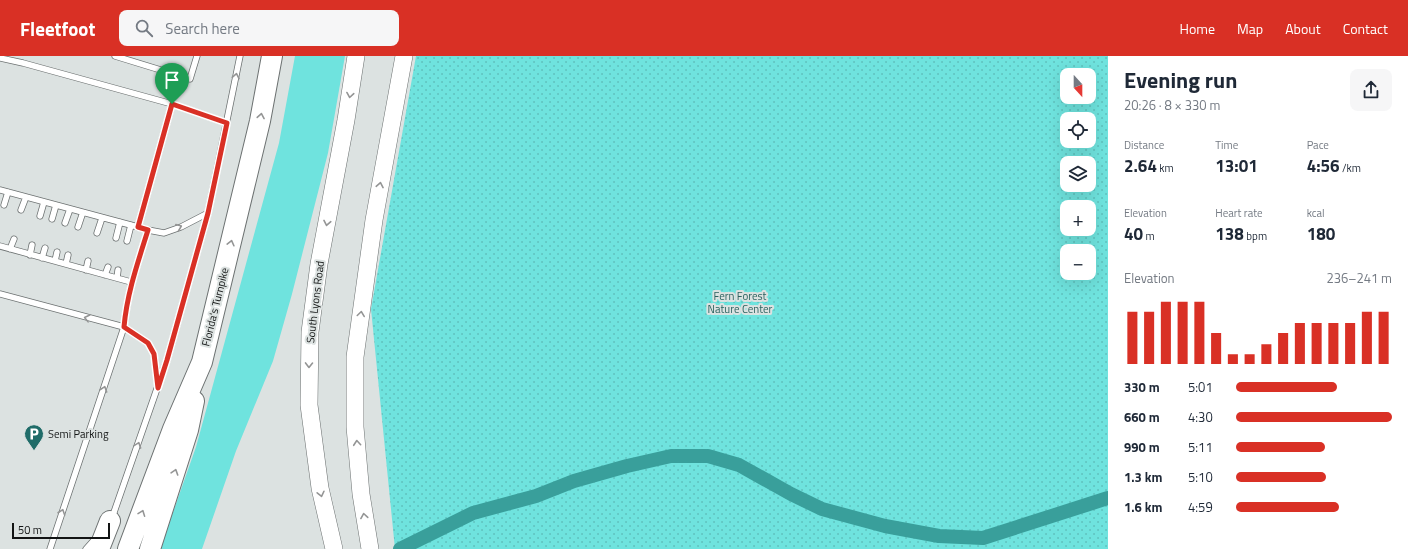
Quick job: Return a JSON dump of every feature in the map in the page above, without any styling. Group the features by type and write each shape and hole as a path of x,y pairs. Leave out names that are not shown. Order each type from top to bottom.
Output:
{"highway":[{"name":"Florida's Turnpike","path":"128,549 173,429 202,362 260,121 272,56"},
{"path":"150,549 188,430 202,362"},
{"path":"99,549 110,521"}],"main road":[{"name":"South Lyons Road","path":"334,549 320,488 309,405 310,332 319,264 346,120 356,56"},
{"path":"370,549 361,494 355,427 355,357 374,220 404,56"}],"lane":[{"path":"115,56 190,79 197,56"},
{"path":"86,549 110,521 167,360 208,213 240,56"},
{"path":"0,58 172,104 227,123"},
{"path":"138,227 172,104"},
{"path":"0,190 102,218 164,233 181,227 208,213"},
{"path":"4,205 8,192"},
{"path":"21,210 26,197"},
{"path":"40,216 44,202"},
{"path":"52,219 56,205"},
{"path":"65,223 70,209"},
{"path":"78,227 82,212"},
{"path":"97,232 102,218"},
{"path":"116,238 120,222"},
{"path":"127,241 131,225"},
{"path":"50,549 124,327 131,282 148,230"},
{"path":"10,249 14,239"},
{"path":"30,254 32,245"},
{"path":"0,246 131,282"},
{"path":"42,258 45,248"},
{"path":"55,261 57,252"},
{"path":"66,264 68,255"},
{"path":"86,270 88,261"},
{"path":"105,275 108,267"},
{"path":"116,278 118,270"},
{"path":"0,294 124,327 148,343 154,354 158,388"}],"green space":[{"path":"295,56 345,56 328,153 292,294 273,361 236,451 202,549 160,549 196,447 279,143"},
{"name":"Fern Forest Nature Center","path":"416,56 1108,56 1108,549 395,549 371,309"}],"waterway":[{"path":"400,549 473,513 536,496 574,481 627,466 671,456 708,456 739,465 791,494 822,509 885,526 939,536 983,538 1108,498"}],"place":[{"name":"Semi Parking","path":"34,451"}],"route":[{"path":"172,104 227,123 208,213 158,388 154,354 148,343 124,327 131,282 148,230 138,227 172,104"}]}
